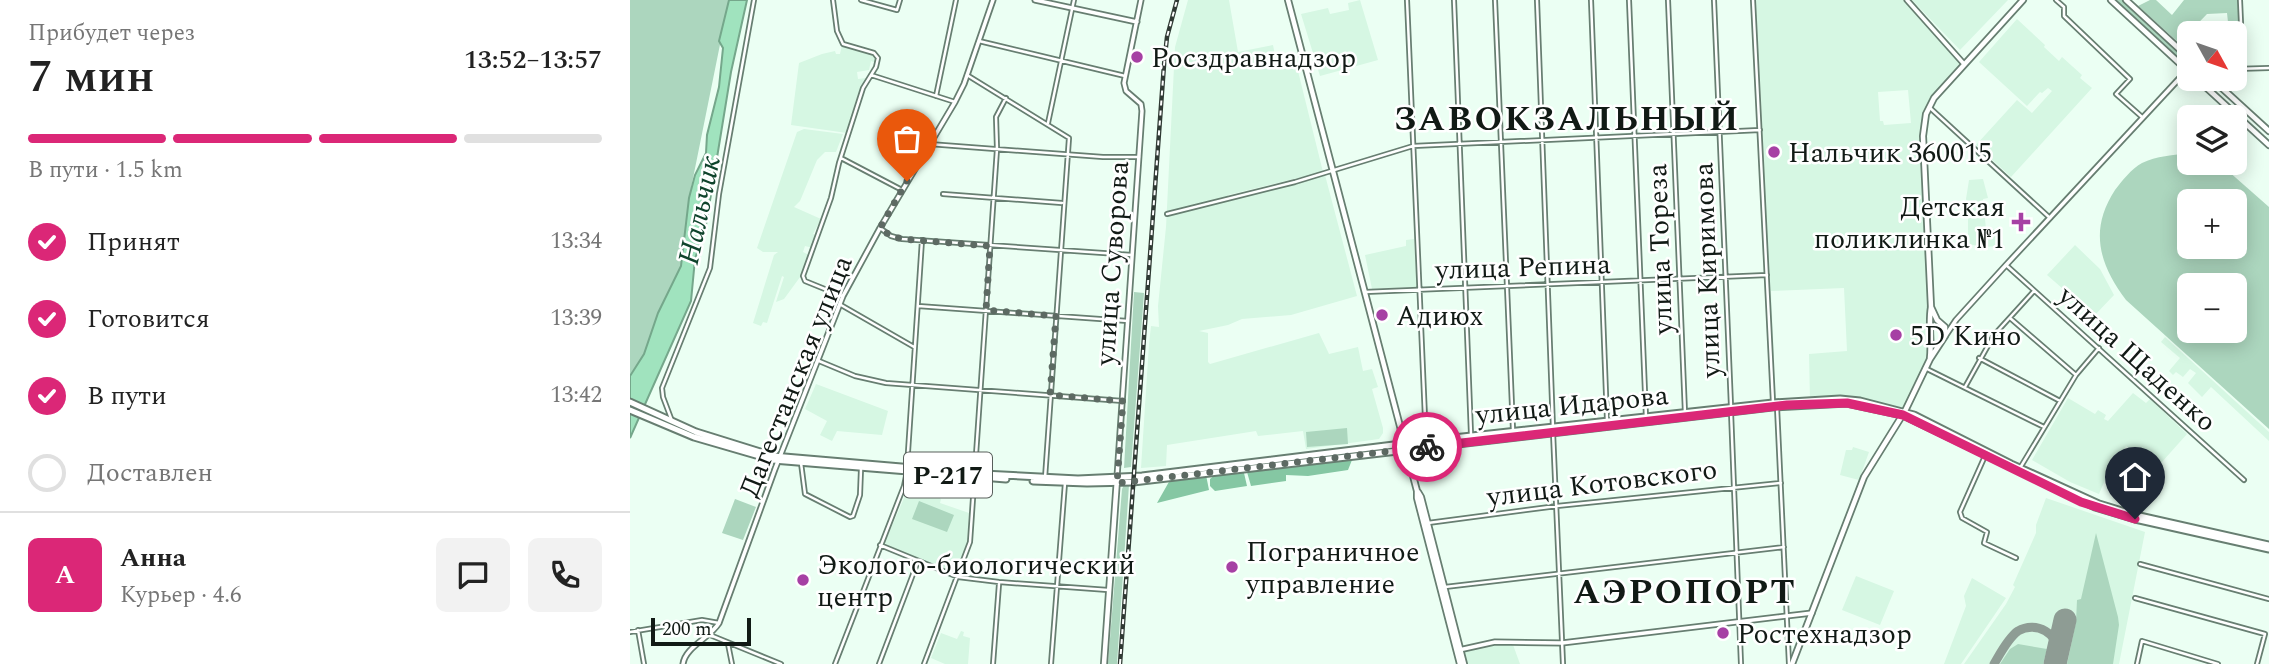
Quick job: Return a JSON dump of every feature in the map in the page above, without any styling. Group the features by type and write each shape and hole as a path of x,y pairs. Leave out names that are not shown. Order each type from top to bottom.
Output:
{"main road":[{"path":"1288,0 1462,664"},
{"path":"1930,359 1931,307 1924,119 1939,90 2023,0"},
{"path":"2110,0 2177,59"},
{"path":"2126,0 2177,47"},
{"path":"2210,91 2269,145"},
{"path":"2226,91 2269,131"},
{"path":"1790,664 1864,477 1904,413 1925,368 1944,337 1946,329 1931,307"},
{"path":"1930,328 1934,324 1941,324"},
{"path":"1930,336 1937,341 1944,337"},
{"name":"улица Идарова","path":"630,402 709,437 780,459 1065,483 1117,481 1810,400 1860,401 1904,413 2079,496 2117,510 2269,547"},
{"name":"улица Идарова","path":"1775,405 1847,403 1904,413 2081,502 2116,514 2269,547"},
{"name":"улица Идарова","path":"630,410 694,437 780,459 907,469"},
{"name":"улица Идарова","path":"1406,447 1426,441 1731,410"},
{"name":"улица Идарова","path":"975,476 1117,481"},
{"name":"улица Суворова","path":"1104,664 1117,481"},
{"path":"1417,491 1421,497 1445,587 1458,650"}],"street":[{"path":"672,422 662,388 710,268 719,194 754,0"},
{"path":"833,0 837,31 843,44 878,57 878,62 863,88 831,198 803,279 843,296"},
{"path":"861,0 899,10 900,0"},
{"path":"936,96 956,0"},
{"name":"Дагестанская улица","path":"683,664 686,655 710,635 719,623 843,296 955,102 993,0"},
{"path":"1035,0 1137,22"},
{"path":"1048,123 1074,0"},
{"path":"979,41 1061,63 1125,76 1141,0"},
{"path":"1407,0 1426,441"},
{"path":"1454,0 1471,438"},
{"path":"1495,0 1513,432"},
{"path":"1537,0 1563,664"},
{"path":"1591,0 1607,422"},
{"path":"1629,0 1646,417"},
{"name":"улица Тореза","path":"1668,0 1685,413"},
{"name":"улица Киримова","path":"1714,0 1741,664"},
{"path":"1753,0 1790,664"},
{"path":"1907,0 1964,64"},
{"path":"2056,0 2064,7 2064,16 2130,79 2116,94 2142,117"},
{"path":"2240,0 2241,21"},
{"path":"2247,69 2269,68"},
{"path":"871,75 955,102"},
{"path":"967,75 1069,136 1045,478"},
{"name":"улица Суворова","path":"1117,481 1142,105 1126,91 1125,76"},
{"path":"1944,337 1956,320 2177,80"},
{"path":"924,664 969,547 994,198 996,117 1006,98"},
{"path":"1929,107 2050,218"},
{"path":"1167,214 1333,171 1413,146 1760,131"},
{"path":"929,144 1139,157"},
{"path":"841,158 902,190"},
{"path":"943,194 1064,203"},
{"path":"880,228 896,238 1132,255"},
{"path":"835,664 904,486 922,240"},
{"name":"улица Щаденко","path":"2006,265 2244,480"},
{"name":"улица Репина","path":"1365,292 1767,275"},
{"path":"1965,387 1979,358 2034,291"},
{"path":"840,304 914,346"},
{"path":"918,306 1128,321"},
{"path":"2010,318 2076,375"},
{"path":"1941,324 1956,320"},
{"path":"2020,468 2076,375 2099,348"},
{"path":"1979,358 2060,402"},
{"path":"819,360 855,376 886,383 1123,401"},
{"path":"1925,368 2045,428"},
{"path":"1986,456 1960,512 1962,518 1987,532 1984,543 2016,558"},
{"path":"801,461 805,494 852,517 860,495 861,466"},
{"path":"1051,664 1065,483"},
{"name":"улица Котовского","path":"1428,523 1557,506 1781,483"},
{"path":"880,545 958,577 1109,590"},
{"path":"1445,587 1784,547"},
{"path":"879,664 918,561"},
{"path":"2140,564 2269,599"},
{"path":"993,664 999,582"},
{"path":"2136,598 2265,634 2257,664"},
{"path":"1458,650 1495,642 1562,643 1812,613"},
{"path":"630,632 702,620 719,623"},
{"path":"638,630 644,664"},
{"path":"710,635 781,664"},
{"path":"2137,664 2142,641 2218,664"},
{"path":"728,644 732,664"}],"shaded area":[{"path":"630,0 729,0 689,198 681,267 658,313 644,354 630,376"},
{"path":"1188,0 1229,0 1238,52 1273,45 1277,66 1296,63 1323,172 1228,195 1228,199 1325,175 1357,296 1291,315 1242,319 1199,331 1208,333 1208,362 1210,364 1319,333 1329,354 1358,347 1363,371 1372,369 1378,387 1372,389 1383,428 1379,439 1306,449 1303,431 1258,436 1256,431 1167,445 1166,466 1141,468 1151,326 1159,327 1158,306 1166,227 1175,47"},
{"path":"1360,0 1378,60 1320,76 1301,14 1328,8 1330,14 1349,10 1348,3"},
{"path":"1753,0 1907,0 1964,64 1939,90 1924,119 1931,307 1929,359 1905,411 1810,400 1809,354 1847,351 1844,288 1771,291 1774,357 1771,357","holes":["1908,90 1911,123 1884,125 1883,121 1880,121 1878,92"]},
{"path":"1912,0 2008,0 1960,50"},
{"path":"2115,0 2123,0 2177,50 2177,58"},
{"path":"2156,0 2172,15 2184,0 2238,0 2239,21 2228,21 2227,13 2207,14 2200,21 2177,21 2177,41 2138,6"},
{"path":"2017,19 2059,61 2062,57 2082,75 2080,78 2092,88 2011,177 1976,145 2017,100 2032,113 2052,91 2048,88 2040,92 2027,106 1979,62"},
{"path":"842,45 877,57 876,63 871,61 869,70 857,72 858,79 866,78 858,94 847,133 791,125 799,63 835,51 840,54"},
{"path":"804,129 843,134 836,152 825,152 817,160 800,201 794,207 821,219 813,234 816,235 813,248 805,246 803,252 809,255 803,273 784,299 776,302 784,277 782,276 767,323 763,322 761,326 753,323 774,255 778,252 763,252 757,248 797,132"},
{"path":"2177,155 2177,175 2233,175 2269,207 2269,429 2126,300 2109,273 2100,233 2107,205 2130,172 2142,163"},
{"path":"1983,179 1988,198 1983,199 1986,229 1998,229 1998,246 1968,244 1966,199 1969,180"},
{"path":"1414,239 1417,287 1372,289 1365,255 1406,246 1406,240"},
{"path":"2075,245 2100,269 2114,295 2094,316 2047,275"},
{"path":"1134,292 1144,293 1131,467 1124,468"},
{"path":"2165,337 2269,432 2269,441 2211,387 2202,397 2188,383 2196,373 2190,369 2183,377 2176,372 2173,375 2169,371 2180,358 2161,342"},
{"path":"816,384 888,411 882,435 837,431 832,441 820,435 827,421 805,409"},
{"path":"2133,393 2146,403 2150,399 2187,434 2153,472 2126,446 2122,454 2116,454 2099,494 2070,482 2032,460 2068,398 2095,414 2098,410 2106,415 2104,419 2108,421"},
{"path":"1347,428 1348,444 1307,447 1306,432"},
{"path":"1853,447 1869,452 1859,480 1840,475 1846,450 1852,450"},
{"path":"1352,460 1348,470 1308,476 1286,475 1286,481 1251,486 1247,472"},
{"path":"1244,473 1247,486 1215,491 1210,486 1210,479 1215,475"},
{"path":"1206,475 1209,490 1157,503 1170,480"},
{"path":"1124,485 1129,485 1117,664 1108,664 1122,489"},
{"path":"908,489 935,494 941,499 940,503 969,513 967,543 955,573 884,544"},
{"path":"2046,498 2145,532 2119,664 1964,664 2015,587 2013,585 2036,533 2036,525"},
{"path":"735,499 756,507 743,540 722,533"},
{"path":"919,501 954,515 947,532 912,519"},
{"path":"2096,533 2118,617 2113,664 2067,664 2076,622 2077,600 2081,599"},
{"path":"1856,576 1894,591 1880,625 1842,610"},
{"path":"1972,578 2006,598 1961,664 1944,664 1966,606 1964,596"},
{"path":"961,631 964,632 963,636 970,638 968,664 945,664 931,658 941,633 957,639"},
{"path":"1512,642 1520,664 1464,664 1460,649 1479,644"},
{"path":"2018,644 2047,649 2043,664 2000,664 2010,649"}],"water":[{"name":"Нальчик","path":"729,0 747,0 731,72 706,225 695,259 691,301 630,438 630,376 644,354 658,313 681,266 689,198 695,175 706,153 707,135 719,87 723,48 719,41"}],"taxiway":[{"path":"1994,664 2004,646 2018,631 2025,628 2039,628 2051,635 2057,647 2057,655"}],"runway":[{"path":"2055,664 2065,620"}],"railway":[{"path":"1120,664 1164,65 1167,37 1177,0"}],"way so far":[{"path":"907,181 880,228 891,236 902,239 990,246 986,310 1056,316 1050,395 1123,401 1117,483 1427,447"}],"place":[{"name":"Росздравнадзор","path":"1137,57"},
{"name":"Нальчик 360015","path":"1774,152"},
{"name":"Детская поликлинка №1","path":"2021,222"},
{"name":"Адиюх","path":"1382,315"},
{"name":"5D Кино","path":"1896,335"},
{"name":"Пограничное управление","path":"1232,567"},
{"name":"Эколого-биологический центр","path":"803,580"},
{"name":"Ростехнадзор","path":"1723,633"}],"district":[{"name":"ЗАВОКЗАЛЬНЫЙ","path":"1567,118"},
{"name":"АЭРОПОРТ","path":"1685,591"}],"route":[{"path":"1427,447 1787,405 1847,403 1912,418 2081,502 2135,519"}]}
